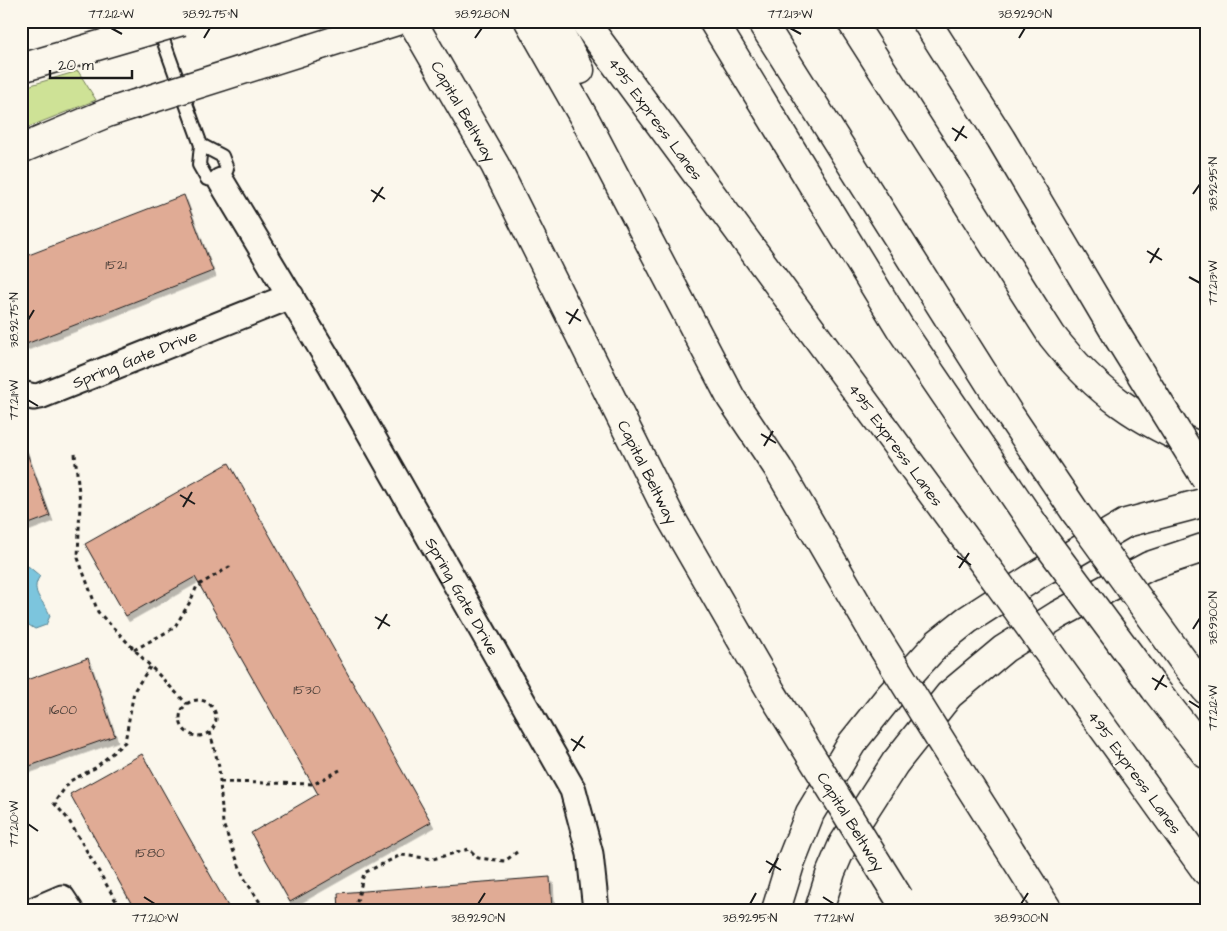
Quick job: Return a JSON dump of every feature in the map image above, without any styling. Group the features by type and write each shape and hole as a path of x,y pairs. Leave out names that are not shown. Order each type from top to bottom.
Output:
{"main road":[{"path":"21,68 182,21"},
{"path":"21,149 108,113 397,21"},
{"name":"Capital Beltway","path":"412,21 495,165 671,518 772,693 903,904"},
{"path":"529,21 587,122 731,398 778,468 875,635 1048,910"},
{"path":"553,21 678,259 778,468"},
{"name":"495 Express Lanes","path":"584,21 993,576 1206,871"},
{"path":"713,21 900,328 1043,538 1155,689 1206,754"},
{"path":"761,21 1009,414 1076,513 1206,690"},
{"path":"851,21 1052,336 1078,368 1107,394 1140,418 1175,437 1206,449"},
{"path":"926,21 1001,139 1118,337 1206,480"},
{"path":"776,910 791,861 810,813 852,743 888,698 938,643 967,620 1032,578 1126,523 1206,502"},
{"path":"819,910 831,872 843,844 895,763 949,696 1004,649 1058,615 1150,566 1206,547"}],"street":[{"name":"Spring Gate Drive","path":"221,181 291,296 573,790 590,854 596,910"},
{"name":"Spring Gate Drive","path":"26,401 291,296"},
{"path":"34,910 62,898 70,910"}],"lane":[{"path":"156,21 201,145 199,165 207,179 221,181 228,169 222,156 201,145"}],"path":[{"path":"75,454 80,502 78,558 98,612 187,704"},
{"path":"134,650 174,628 198,586 231,566"},
{"path":"110,910 119,906 68,819 54,803 70,781 95,768 125,742 134,691 150,667"},
{"path":"200,701 211,706 216,716 216,722 210,732 196,736 185,730 181,715 187,704 200,701"},
{"path":"210,732 219,767 223,824 244,878 265,910"},
{"path":"220,782 314,784 340,770"},
{"path":"355,910 364,873 401,855 432,859 469,849 478,858 505,861 517,852"}],"green space":[{"path":"78,71 96,100 21,130 21,88"}],"water":[{"path":"28,566 40,576 36,587 37,592 50,616 46,625 35,629 21,620 21,575"}],"building":[{"path":"184,195 213,271 21,346 21,258"},
{"path":"24,445 50,516 21,527 21,446"},
{"path":"229,463 431,822 290,902 251,833 318,794 195,577 126,616 85,544"},
{"path":"88,658 115,736 21,769 21,682"},
{"path":"142,754 230,910 135,910 70,794"},
{"path":"550,877 552,910 339,910 338,893"}]}
